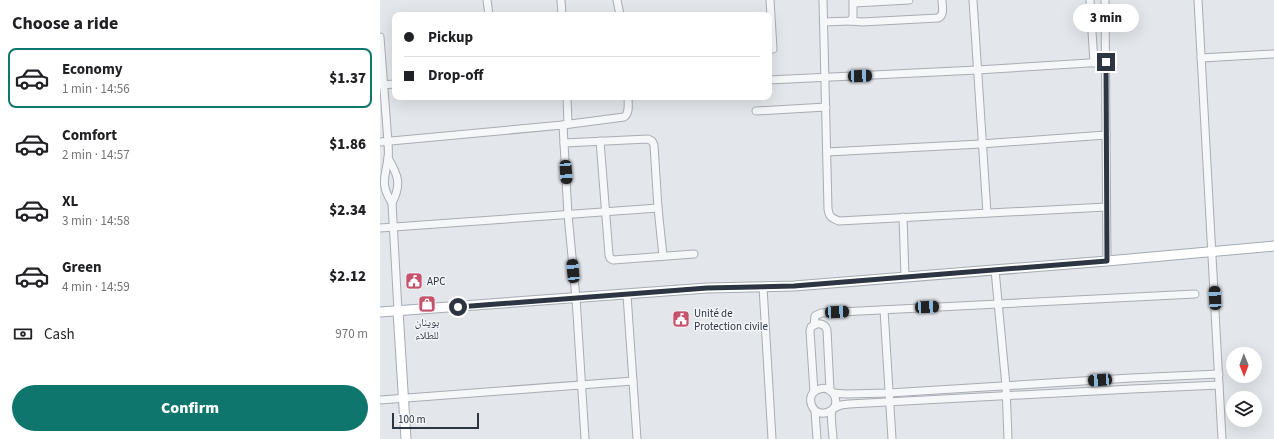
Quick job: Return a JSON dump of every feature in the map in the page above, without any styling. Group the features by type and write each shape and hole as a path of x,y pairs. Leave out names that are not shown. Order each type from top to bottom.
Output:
{"main road":[{"path":"380,312 707,288 794,286 1274,246"},
{"path":"398,311 406,439"}],"street":[{"path":"487,0 488,12"},
{"path":"561,0 562,12"},
{"path":"617,0 619,12"},
{"path":"770,0 771,12"},
{"path":"823,0 829,216 839,221 1106,207"},
{"path":"850,21 853,17 853,2 909,0"},
{"path":"824,22 862,22 938,18 943,14 942,0"},
{"path":"973,0 986,213"},
{"path":"1090,0 1094,63"},
{"path":"1105,0 1107,261"},
{"path":"1198,0 1213,252 1222,439"},
{"path":"772,33 773,49"},
{"path":"380,37 382,85 388,142 388,158 382,183 385,194 392,203 398,311"},
{"path":"1201,58 1274,54"},
{"path":"772,80 1106,62"},
{"path":"382,85 392,84"},
{"path":"567,100 564,143 585,439"},
{"path":"380,142 565,125 624,117 628,112 628,100"},
{"path":"756,111 826,107"},
{"path":"827,152 1106,136"},
{"path":"564,143 648,139 652,141 654,145 663,256"},
{"path":"600,141 610,258 613,260 694,254"},
{"path":"388,158 399,180 398,193 392,203"},
{"path":"380,228 658,208"},
{"path":"903,217 905,277"},
{"path":"995,270 1006,386 1008,439"},
{"path":"763,287 772,439"},
{"path":"814,392 810,331 811,327 814,325 815,316 821,313 1195,294"},
{"path":"627,295 637,439"},
{"path":"884,310 892,439"},
{"path":"814,325 825,325 827,330 832,392 836,400 833,409 833,439"},
{"path":"817,439 815,411 810,404 811,396 814,392 822,388 832,392 846,394 889,393 1218,374"},
{"path":"1131,378 1132,389"},
{"path":"380,400 633,381"},
{"path":"815,411 824,414 841,405 849,404 1219,385"}],"place":[{"name":"APC","path":"414,281"},
{"name":"بوينان للطلاء","path":"427,304"},
{"name":"Unité de Protection civile","path":"681,319"}],"route":[{"path":"458,307 707,288 794,286 1107,261 1106,62"}]}
